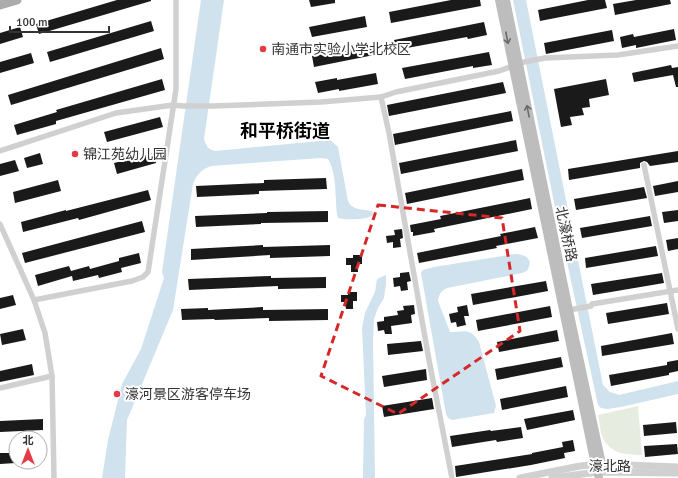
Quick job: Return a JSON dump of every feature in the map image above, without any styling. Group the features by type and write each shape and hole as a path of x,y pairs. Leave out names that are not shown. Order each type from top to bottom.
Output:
{"main road":[{"path":"0,5 17,0"},
{"name":"北濠桥路","path":"499,0 518,64 572,309 598,470"},
{"name":"北濠桥路","path":"506,0 598,470"}],"street":[{"path":"34,300 132,281 143,277 148,272 172,104 176,89 176,0"},
{"path":"0,151 116,113 172,104 183,106 213,106 321,102 381,97 396,92 499,71 518,64 542,58 618,55 678,46"},
{"path":"381,97 390,133 429,360 452,478"},
{"path":"644,165 678,329"},
{"path":"0,224 34,300 45,333 52,376 54,478"},
{"path":"572,309 591,306 592,304 678,290"},
{"path":"0,388 52,376"},
{"name":"濠北路","path":"520,478 580,466 598,470 678,473"},
{"name":"濠北路","path":"552,478 598,470 678,467"}],"highlighted area":[{"path":"378,205 502,218 520,331 398,414 321,376"}],"shaded area":[{"path":"638,406 642,455 620,453 607,445 601,432 598,415"}],"water":[{"path":"201,0 224,0 204,139 208,147 215,151 330,140 338,147 348,201 355,208 372,211 373,215 362,219 338,218 333,172 328,159 321,158 211,166 200,173 193,184 173,310 127,420 125,478 102,478 108,440 122,384 141,349 164,278 162,272"},
{"path":"513,0 526,0 603,385 610,392 619,395 678,381 678,394 607,409 601,408 598,405 555,207"},
{"path":"514,254 522,255 528,258 530,263 527,271 447,288 439,296 438,301 450,332 470,332 479,342 496,406 494,413 452,420 448,418 446,414 421,273 423,270 434,267"},
{"path":"386,275 384,298 374,319 375,478 363,478 364,419 366,415 362,328 365,313 375,292 377,279"}],"building":[{"path":"117,0 151,1 39,34 36,24"},
{"path":"309,0 335,0 335,3 311,7"},
{"path":"451,0 480,0 481,6 391,23 389,12"},
{"path":"588,0 605,0 607,8 540,21 538,10"},
{"path":"636,0 670,0 671,4 615,15 613,4"},
{"path":"365,16 367,27 312,37 309,27"},
{"path":"151,21 154,31 50,62 47,52"},
{"path":"484,22 487,35 468,39 467,37 396,50 394,40"},
{"path":"20,27 23,37 0,44 0,33"},
{"path":"674,29 676,40 636,48 636,45 622,48 620,37 633,34 634,37"},
{"path":"612,30 614,41 546,54 544,43"},
{"path":"372,45 374,55 314,67 312,56"},
{"path":"161,48 164,59 11,105 8,95"},
{"path":"489,52 492,65 473,68 473,66 405,79 402,68"},
{"path":"31,53 34,63 0,73 0,62"},
{"path":"671,65 672,68 678,67 678,87 676,87 673,75 634,82 632,73"},
{"path":"376,73 378,84 339,91 339,89 318,93 315,82 337,78 337,80"},
{"path":"162,79 165,90 56,121 56,124 17,135 14,125 57,112 56,110"},
{"path":"606,79 609,95 589,99 590,107 582,108 584,115 570,117 572,125 561,127 554,89"},
{"path":"503,82 506,93 389,116 387,105"},
{"path":"511,111 513,121 395,145 393,134"},
{"path":"160,117 163,127 107,142 104,132"},
{"path":"516,140 518,151 401,174 399,163"},
{"path":"678,151 678,162 650,166 644,161 640,163 640,168 569,180 568,169"},
{"path":"40,153 43,164 27,168 24,158"},
{"path":"154,153 156,163 117,174 114,163"},
{"path":"15,160 19,171 0,176 0,164"},
{"path":"522,169 524,180 407,204 405,193"},
{"path":"326,178 327,189 259,191 259,194 197,197 196,186 264,183 264,180"},
{"path":"58,180 61,191 15,203 13,192"},
{"path":"678,181 678,192 655,196 653,186"},
{"path":"644,187 647,198 576,210 574,199"},
{"path":"148,190 151,200 79,220 78,218 23,232 21,222"},
{"path":"530,198 532,209 434,229 435,232 413,236 413,232 411,232 410,225 441,219 440,216"},
{"path":"678,210 678,221 664,223 662,212"},
{"path":"328,211 328,222 261,223 196,227 195,216 267,212"},
{"path":"650,216 652,226 582,238 580,228"},
{"path":"142,221 145,232 25,263 22,253"},
{"path":"535,227 538,238 496,246 497,248 419,263 417,253 501,236 500,234"},
{"path":"402,229 403,238 400,239 401,247 393,248 393,242 387,243 386,236 395,235 394,230"},
{"path":"678,238 678,249 668,251 666,240"},
{"path":"263,245 263,247 330,245 330,256 270,258 270,255 191,260 191,249"},
{"path":"656,246 658,256 586,268 585,258"},
{"path":"139,253 141,263 121,268 122,272 99,278 98,275 73,281 72,276 38,286 35,275 69,266 71,271 89,266 90,269 119,261 119,258"},
{"path":"353,255 362,255 362,264 358,264 358,272 351,272 351,265 346,265 346,258 353,258"},
{"path":"409,272 411,281 407,282 408,290 401,291 400,286 394,287 393,278 400,277 400,273"},
{"path":"662,273 664,283 593,295 591,284"},
{"path":"271,276 271,278 326,277 326,288 278,289 278,286 189,290 188,279"},
{"path":"546,281 548,291 473,305 471,294"},
{"path":"348,292 357,292 357,301 353,301 353,309 346,309 345,302 341,302 341,295 348,295"},
{"path":"13,295 16,305 0,309 0,298"},
{"path":"667,303 669,314 608,324 606,313"},
{"path":"414,305 415,314 411,315 412,323 391,326 392,334 385,334 384,330 378,331 377,322 384,321 384,317 398,315 397,311 404,310 403,306"},
{"path":"467,305 469,316 464,316 466,325 457,327 456,322 451,323 449,314 458,312 457,307"},
{"path":"550,306 552,317 478,331 476,320"},
{"path":"263,307 263,310 328,309 328,320 269,321 269,318 182,320 181,309 208,308 208,310"},
{"path":"23,329 26,340 2,345 0,334"},
{"path":"557,330 559,341 499,352 497,342"},
{"path":"672,333 674,344 602,356 601,346"},
{"path":"421,341 423,351 388,355 387,344"},
{"path":"561,357 563,367 497,380 495,369"},
{"path":"678,360 678,371 669,373 669,375 611,386 609,375 667,365 667,362"},
{"path":"32,364 34,375 0,382 0,371"},
{"path":"426,369 427,380 384,387 382,376"},
{"path":"566,386 568,397 502,410 500,399"},
{"path":"432,398 434,409 384,417 382,406"},
{"path":"573,410 575,420 527,430 524,419"},
{"path":"43,419 43,430 8,430 8,432 0,432 0,421"},
{"path":"676,422 677,433 644,436 643,425"},
{"path":"521,427 523,438 497,442 496,440 452,447 450,436"},
{"path":"573,440 575,451 564,453 565,458 456,477 455,466 532,454 563,447 562,442"},
{"path":"677,444 678,454 645,457 644,446"},
{"path":"0,453 8,453 8,464 0,464"}],"place":[{"name":"南通市实验小学北校区","path":"263,49"},
{"name":"锦江苑幼儿园","path":"75,154"},
{"name":"濠河景区游客停车场","path":"117,394"}],"district":[{"name":"和平桥街道","path":"285,131"}]}
